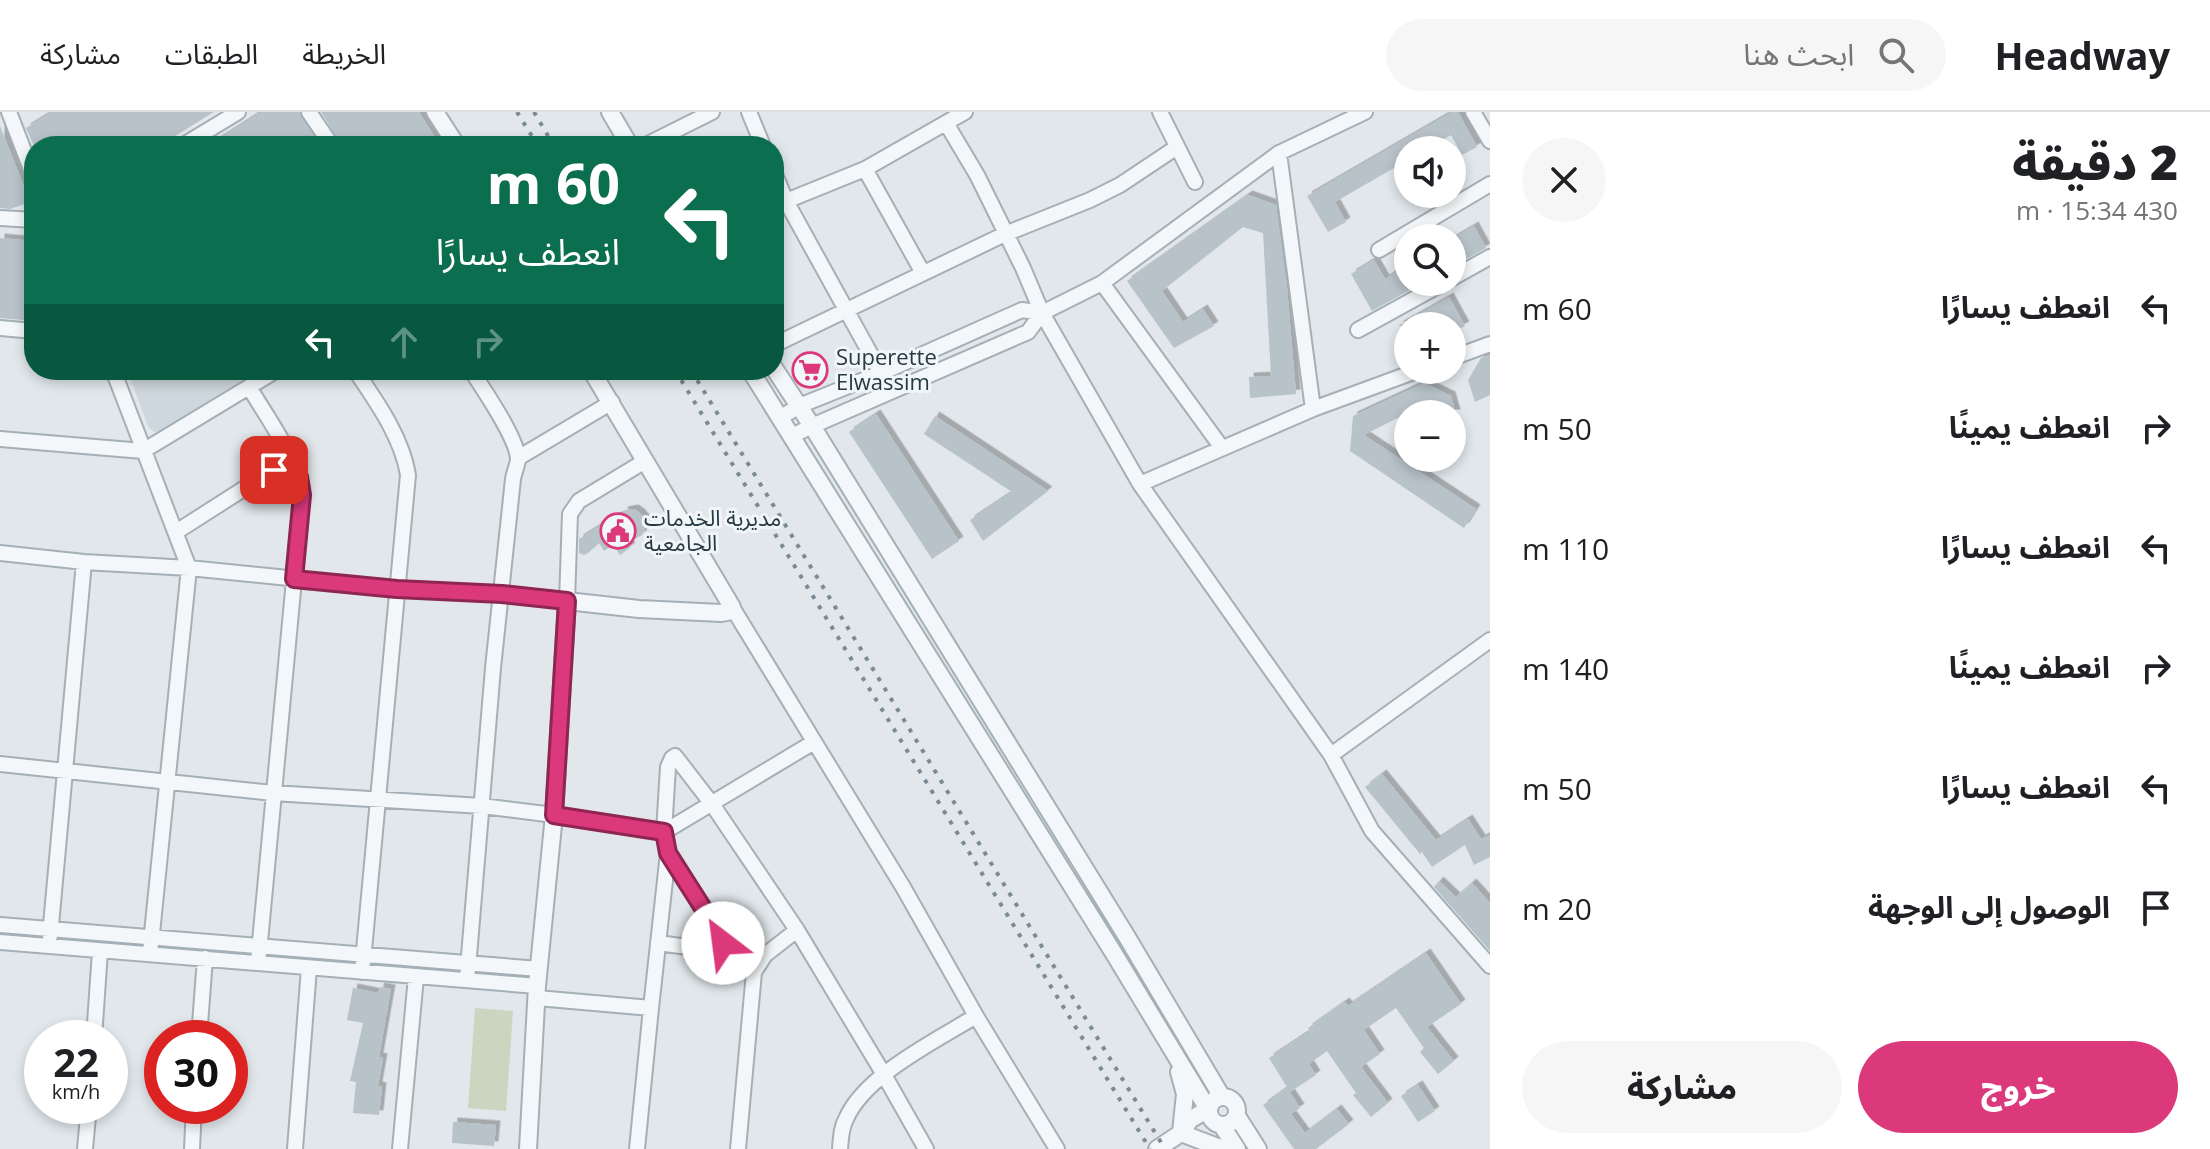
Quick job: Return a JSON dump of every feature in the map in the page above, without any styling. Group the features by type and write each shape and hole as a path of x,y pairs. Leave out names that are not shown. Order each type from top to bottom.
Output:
{"street":[{"path":"24,150 11,116 27,112"},
{"path":"211,136 238,112"},
{"path":"309,112 325,136"},
{"path":"435,112 451,136"},
{"path":"610,112 624,136"},
{"path":"664,136 712,112"},
{"path":"749,112 759,136"},
{"path":"786,201 865,169 965,112"},
{"path":"1160,112 1195,182"},
{"path":"792,436 1028,332 1042,313 1102,283 1279,153 1365,112"},
{"path":"1473,112 1490,141"},
{"path":"946,123 977,175 1042,313 1140,484 1331,755 1372,831 1490,966"},
{"path":"784,340 1005,234 1090,200 1120,185 1177,147"},
{"path":"1279,153 1313,409"},
{"path":"865,169 923,273"},
{"path":"1379,250 1490,184"},
{"path":"784,196 881,373"},
{"path":"0,218 24,219"},
{"path":"1466,270 1490,257"},
{"path":"1102,283 1222,448"},
{"path":"1358,330 1420,296"},
{"path":"780,418 799,406 1022,310 1042,313"},
{"path":"0,328 24,330"},
{"path":"1466,353 1490,344"},
{"path":"1140,484 1313,409 1394,379"},
{"path":"117,380 189,568 152,946"},
{"path":"0,439 143,451 261,380"},
{"path":"361,380 397,439 406,461 408,490 362,972"},
{"path":"468,972 493,668 513,479 518,458 503,423 477,380"},
{"path":"598,380 1057,1149"},
{"path":"756,380 1215,1119 1237,1149"},
{"path":"782,380 1222,1097"},
{"path":"249,387 292,458 302,495 258,963"},
{"path":"518,458 612,402"},
{"path":"176,532 292,458"},
{"path":"528,1149 538,984 554,815 569,522 573,508 579,501 645,461"},
{"path":"0,553 397,589 502,594 639,609 721,613 732,607"},
{"path":"49,945 84,562"},
{"path":"1331,755 1490,640"},
{"path":"0,764 273,793 482,806 664,832 814,742"},
{"path":"637,1149 668,853 664,832 668,767 675,756 712,804 797,930 926,1149"},
{"path":"658,943 718,951 723,943 668,853"},
{"path":"0,925 51,929 205,958 416,977 468,972"},
{"path":"738,1149 754,972 765,955 797,930"},
{"path":"0,942 100,951 152,946 260,945 363,955 538,984 651,1008"},
{"path":"95,1020 100,951"},
{"path":"200,1020 205,958"},
{"path":"295,1149 309,968"},
{"path":"400,1149 416,977"},
{"path":"840,1149 841,1133 850,1110 883,1073 976,1016"},
{"path":"1171,1047 1185,1094 1181,1133"},
{"path":"1157,1149 1181,1133 1190,1120 1215,1119 1231,1123 1238,1111 1234,1102 1226,1097 1213,1100 1215,1119"},
{"path":"1237,1116 1258,1149"},
{"path":"85,1149 87,1124"},
{"path":"192,1149 193,1124"},
{"path":"1181,1133 1223,1149"}],"shaded area":[{"path":"131,380 248,380 161,433 154,432 148,426"}],"green space":[{"path":"475,1008 513,1011 506,1111 468,1108"}],"building":[{"path":"52,112 214,112 175,136 30,136 26,128"},
{"path":"261,112 299,112 314,136 224,136"},
{"path":"321,112 419,112 434,136 336,136"},
{"path":"1452,112 1458,112 1477,147 1466,153 1466,136 1411,136"},
{"path":"0,126 24,187 24,204 10,209 0,208"},
{"path":"1394,146 1394,168 1335,202 1346,222 1328,232 1307,196"},
{"path":"1248,195 1276,205 1296,394 1250,398 1249,377 1271,376 1263,233 1243,227 1162,291 1183,322 1203,309 1214,326 1174,348 1127,281"},
{"path":"1474,226 1486,248 1466,259 1466,231"},
{"path":"0,238 24,240 24,320 0,318"},
{"path":"1374,260 1385,279 1394,274 1394,296 1399,296 1372,311 1351,274"},
{"path":"1449,297 1457,312 1423,312"},
{"path":"1490,355 1490,395 1475,402 1468,380 1481,358"},
{"path":"1422,384 1451,396 1452,400 1394,400 1394,420 1364,435 1394,455 1394,472 1420,472 1476,509 1464,528 1350,451 1353,416"},
{"path":"876,414 959,541 932,559 849,432"},
{"path":"935,416 1048,491 983,541 970,520 1012,492 924,434"},
{"name":"مديرية الخدمات الجامعية","path":"634,509 646,520 642,535 628,543 631,547 620,555 613,545 604,551 599,543 584,555 579,553 579,539 624,514 623,511"},
{"path":"1382,774 1436,840 1468,819 1481,839 1490,835 1490,857 1474,865 1465,845 1432,867 1365,787"},
{"path":"1439,881 1456,897 1472,883 1490,903 1490,951 1434,887"},
{"path":"1426,953 1461,1004 1427,1027 1454,1061 1438,1074 1420,1052 1424,1048 1396,1008 1364,1030 1380,1054 1361,1067 1388,1103 1371,1117 1353,1095 1356,1093 1327,1051 1309,1064 1316,1075 1290,1092 1269,1058 1310,1031 1308,1028 1345,1002 1348,1006"},
{"path":"380,987 391,989 379,1057 383,1058 378,1086 382,1087 379,1115 353,1113 356,1082 350,1081 363,1023 347,1020 353,988 378,993"},
{"path":"1418,1085 1435,1111 1418,1122 1401,1096"},
{"path":"1287,1088 1300,1108 1291,1114 1305,1133 1337,1109 1349,1124 1316,1149 1294,1149 1263,1105"},
{"path":"453,1122 496,1125 494,1146 452,1143"}],"railway":[{"path":"517,112 532,136"},
{"path":"534,112 548,136"},
{"path":"681,380 1150,1149"},
{"path":"697,380 1165,1149"}],"place":[{"name":"Superette Elwassim","path":"810,370"},
{"name":"مديرية الخدمات الجامعية","path":"618,531"}],"route":[{"path":"274,470 292,458 299,477 302,495 294,579 567,601 554,815 664,832 668,853 723,943"}]}
